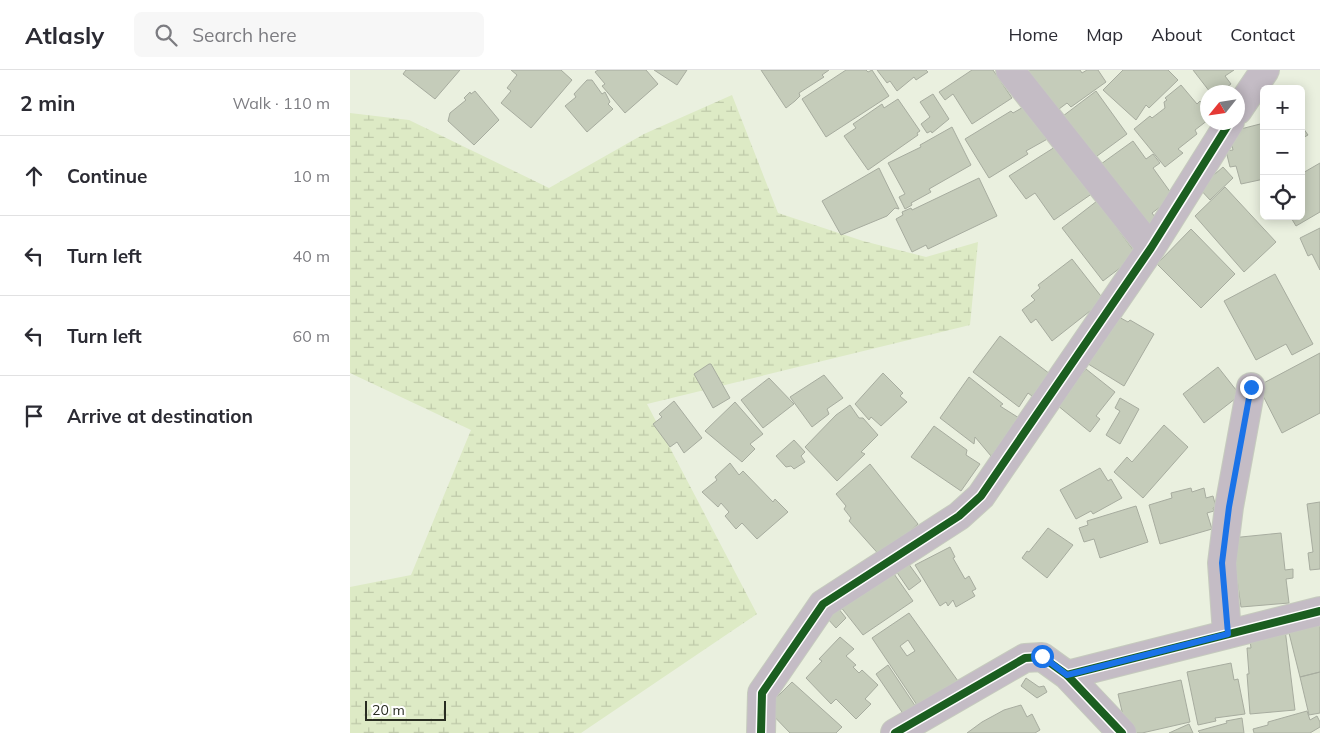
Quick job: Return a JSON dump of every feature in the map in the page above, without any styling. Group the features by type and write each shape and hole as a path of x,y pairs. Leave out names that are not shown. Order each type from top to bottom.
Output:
{"street":[{"path":"1010,70 1151,248"},
{"path":"1245,99 1264,70"},
{"path":"761,733 762,693 824,604 959,516 980,496 1151,248 1225,130"},
{"path":"1228,634 1222,563 1229,507 1251,387"},
{"path":"1067,675 1320,611"},
{"path":"896,733 1025,658 1042,656 1067,675 1122,733"}],"green space":[{"path":"732,95 778,213 863,241 926,257 978,242 970,325 647,404 757,614 581,733 350,733 350,587 411,575 471,430 350,373 350,113 409,120 549,188 644,134"}],"building":[{"path":"406,70 460,70 435,99 403,74"},
{"path":"511,70 561,70 572,80 531,128 501,103 511,91 507,88 517,75"},
{"path":"598,70 646,70 658,84 625,113 602,86 605,84 595,72"},
{"path":"654,70 687,70 677,85"},
{"path":"761,70 829,70 822,75 824,77 799,93 800,96 786,108"},
{"path":"846,70 866,70 868,72 872,70 889,96 826,137 802,99"},
{"path":"877,70 926,70 928,72 916,80 914,77 897,91 890,81 887,83"},
{"path":"972,70 993,70 1012,98 972,124 953,94 945,100 939,92"},
{"path":"1025,70 1080,70 1082,73 1087,70 1098,70 1106,82 1071,107 1067,103 1055,112"},
{"path":"1123,70 1168,70 1178,80 1149,108 1146,105 1136,120 1103,90"},
{"path":"1193,70 1234,70 1225,76 1231,84 1230,85 1205,85"},
{"path":"587,80 592,80 602,94 605,92 610,102 608,104 613,109 587,132 565,106 576,97 574,94"},
{"path":"1181,85 1197,104 1200,101 1200,126 1195,130 1197,134 1178,149 1183,153 1165,167 1134,129 1150,116 1152,118 1165,108 1164,102 1167,100 1165,98"},
{"path":"475,91 499,120 474,145 448,121 450,113 466,100 464,98 470,92 471,94"},
{"path":"1096,91 1127,134 1093,159 1063,116"},
{"path":"933,94 949,119 932,133 931,131 927,133 921,124 930,117 920,102"},
{"path":"898,99 920,131 917,133 918,135 868,170 844,136 856,128 853,124 882,104 884,108"},
{"path":"1027,105 1051,137 1026,151 1028,154 989,178 965,139 1011,111 1013,113"},
{"path":"1260,124 1260,180 1241,184 1236,166 1230,167 1226,151 1233,150 1229,132 1245,130 1245,128"},
{"path":"952,127 971,165 929,189 931,192 911,203 912,205 905,209 899,197 905,194 888,163 921,147 920,145"},
{"path":"1133,141 1146,159 1153,154 1160,163 1153,168 1171,193 1171,199 1152,213 1157,220 1144,229 1094,169"},
{"path":"1055,147 1068,165 1072,162 1093,193 1054,220 1035,193 1026,199 1009,176"},
{"path":"1320,163 1320,212 1296,226 1292,220 1305,220 1305,172"},
{"path":"1223,167 1233,178 1210,200 1199,188"},
{"path":"879,168 899,209 895,208 887,216 841,235 822,201"},
{"path":"979,178 997,216 928,249 926,245 912,252 896,219 903,215 902,212 911,208 912,210"},
{"path":"1225,187 1276,242 1244,272 1195,216"},
{"path":"1097,201 1137,255 1103,281 1062,228"},
{"path":"1320,228 1320,270 1312,254 1308,256 1300,238"},
{"path":"1191,229 1235,274 1201,308 1157,264"},
{"path":"1072,259 1104,300 1052,341 1036,319 1031,323 1022,310 1035,300 1031,296 1040,288 1038,285"},
{"path":"1275,274 1313,344 1292,355 1286,344 1256,360 1224,301"},
{"path":"1117,316 1128,322 1130,320 1154,334 1124,386 1085,362"},
{"path":"1000,336 1050,374 1032,396 1028,393 1019,407 973,372"},
{"path":"1320,353 1320,413 1282,433 1258,386"},
{"path":"711,364 730,398 713,408 694,374"},
{"path":"1218,367 1240,395 1204,423 1183,394"},
{"path":"1086,369 1115,392 1096,416 1100,419 1090,432 1057,405"},
{"path":"883,373 903,393 900,396 907,402 881,426 871,417 869,420 855,404"},
{"path":"824,375 843,398 827,409 829,414 812,427 790,397"},
{"path":"969,377 1003,404 1000,406 1019,418 991,456 975,437 974,444 940,418"},
{"path":"769,378 794,404 763,428 741,400"},
{"path":"1120,398 1139,409 1120,444 1106,435 1120,411 1115,408"},
{"path":"674,401 702,438 684,453 677,442 670,447 653,424 662,417 659,414"},
{"path":"735,402 763,434 750,444 755,449 742,462 705,431"},
{"path":"850,405 859,418 863,418 878,435 861,452 865,454 837,481 805,447 836,415"},
{"path":"1164,425 1188,447 1143,498 1114,472 1127,457 1132,462"},
{"path":"934,426 967,450 966,455 980,464 961,491 911,457"},
{"path":"794,440 805,452 801,456 805,462 794,469 791,466 786,467 776,456"},
{"path":"730,463 739,475 743,471 773,502 775,499 788,512 757,539 742,523 736,529 725,516 729,512 721,503 718,507 702,492 717,480 715,477"},
{"path":"870,464 918,524 882,558 849,521 851,518 844,509 846,506 836,494"},
{"path":"1100,468 1108,481 1111,479 1122,498 1093,514 1091,511 1076,519 1060,490"},
{"path":"1191,488 1192,492 1204,488 1206,498 1213,496 1216,507 1213,508 1214,511 1207,513 1212,529 1160,544 1149,505 1172,498 1171,493"},
{"path":"1320,502 1320,569 1310,570 1308,553 1313,552 1307,504"},
{"path":"1136,506 1148,542 1100,558 1094,539 1084,542 1079,528 1088,525 1087,521"},
{"path":"1048,528 1073,545 1047,578 1022,558"},
{"path":"1281,533 1285,570 1293,569 1293,578 1286,579 1289,603 1241,607 1231,538"},
{"path":"950,547 955,557 953,558 965,579 969,576 976,589 972,591 975,596 956,607 953,600 948,606 946,602 940,606 915,565"},
{"path":"908,563 921,581 909,590 896,571"},
{"path":"892,571 913,601 863,635 840,606"},
{"path":"838,608 846,618 836,628 827,618"},
{"path":"909,613 958,681 919,708 872,638","holes":["908,640 915,651 907,656 900,646"]},
{"path":"1320,618 1320,672 1300,677 1289,633"},
{"path":"1285,629 1295,710 1250,714 1247,674 1249,674 1247,648 1251,648 1249,632"},
{"path":"840,637 854,649 846,656 856,665 853,667 859,673 862,670 878,685 865,699 871,704 856,719 836,699 831,704 806,678 822,661 819,659"},
{"path":"1231,663 1234,680 1238,679 1245,714 1215,718 1216,721 1198,725 1187,672"},
{"path":"888,665 916,707 904,715 876,674"},
{"path":"1320,672 1320,713 1309,715 1300,677"},
{"path":"1026,678 1039,687 1044,686 1047,692 1037,698 1021,686"},
{"path":"1181,680 1190,722 1142,733 1127,733 1118,694"},
{"path":"792,682 842,727 836,733 790,733 766,708"},
{"path":"1021,705 1027,717 1032,714 1040,730 1035,733 967,733 1004,710"},
{"path":"1307,711 1310,720 1317,716 1320,722 1320,727 1310,733 1254,733 1253,729 1268,725 1268,722"},
{"path":"1242,718 1244,733 1200,733 1198,731 1227,723 1226,721"},
{"path":"1189,724 1193,733 1169,733"}],"cycle path":[{"path":"761,733 762,693 823,604 959,516 981,496 1151,248 1225,130"},
{"path":"1067,675 1320,611"},
{"path":"895,733 1025,658 1042,657 1067,675 1122,733"}],"route":[{"path":"1042,656 1067,675 1228,634 1222,563 1229,507 1251,387"}]}
